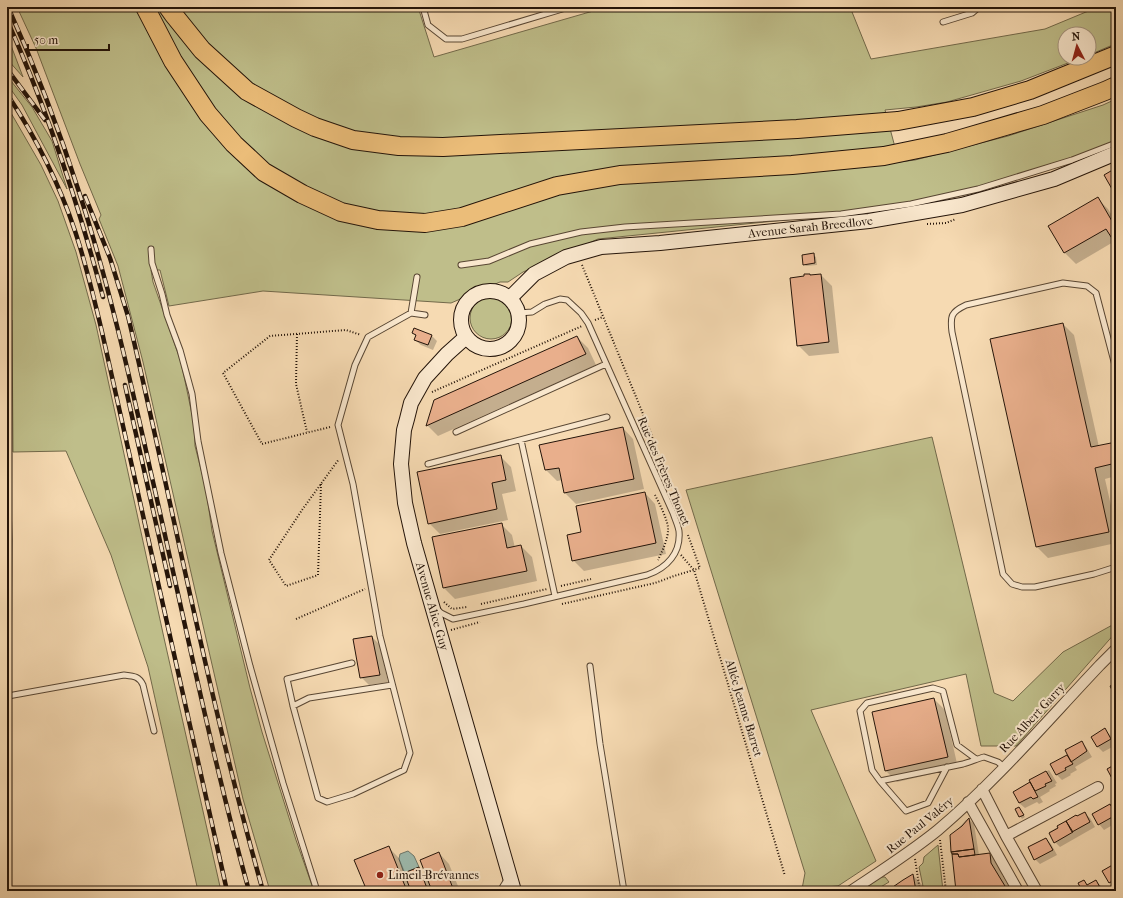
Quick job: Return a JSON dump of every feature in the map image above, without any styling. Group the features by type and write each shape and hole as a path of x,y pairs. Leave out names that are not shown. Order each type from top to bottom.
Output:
{"highway":[{"path":"145,7 173,61 208,114 234,144 259,168 302,194 341,212 378,220 425,222 462,217 557,186 620,175 792,165 884,156 947,143 1043,115 1116,86"},
{"path":"168,7 202,50 247,91 315,127 353,140 399,146 443,147 797,129 898,121 980,105 1030,90 1116,55"}],"main road":[{"name":"Avenue Sarah Breedlove","path":"510,298 534,274 566,257 601,247 691,240 869,222 962,204 1054,179 1116,153"},
{"path":"485,291 497,291 510,298 515,304 519,314 519,326 514,337 504,345 494,349 483,348 473,343 466,337 461,325 461,313 466,303 475,294 485,291"},
{"name":"Avenue Alice Guy","path":"466,337 447,354 425,378 411,403 404,430 401,464 406,503 414,543 438,603 514,891"}],"street":[{"name":"Rue Albert Garry","path":"982,789 1116,649"},
{"name":"Rue Albert Garry","path":"1100,665 1116,659"},
{"path":"1006,836 1098,787"},
{"name":"Rue Paul Valéry","path":"851,891 914,850 982,789"},
{"path":"982,789 1037,891"},
{"path":"968,802 1018,891"}],"lane":[{"path":"423,7 428,26 446,39 452,39 462,38 569,7"},
{"path":"943,22 972,13 978,7"},
{"path":"461,265 489,261 530,244 581,232 625,227 840,214 910,204 978,190 1072,160 1116,143"},
{"path":"151,249 152,263 180,350 192,394 198,441 222,553 250,666 283,783 317,891"},
{"path":"411,313 417,277"},
{"path":"1116,369 1096,293 1087,286 1063,283 966,305 956,310 951,319 952,332 1003,574 1012,584 1022,587 1035,587 1094,574 1116,567"},
{"name":"Rue des Frères Thonet","path":"519,314 532,312 544,304 560,299 567,300 581,313 588,323 676,521 679,529 677,550"},
{"path":"352,663 287,679 318,798 327,802 353,794 404,770 410,753 380,636 352,484 338,425 355,365 368,337 411,313 426,315"},
{"path":"456,432 606,364"},
{"path":"428,464 607,417"},
{"path":"520,440 555,596"},
{"path":"7,464 9,539 7,891"},
{"path":"438,603 441,613 447,617 453,618 524,604 658,571 672,558 677,550"},
{"path":"590,666 600,744 624,891"},
{"path":"8,696 124,675 135,676 143,685 154,731"},
{"path":"293,706 309,698 392,685"},
{"path":"947,767 928,803 906,811 872,770 860,711 867,703 933,688 943,691 957,745 976,760"},
{"path":"880,781 963,764 984,757 998,762 1004,767"},
{"path":"500,891 510,876"}],"path":[{"path":"922,225 946,223 961,218"},
{"path":"582,261 582,265 650,431 668,481"},
{"path":"429,395 432,392 603,317"},
{"path":"338,425 262,444 223,373 270,336 346,330 368,337"},
{"path":"297,334 296,384 307,432"},
{"path":"321,484 318,575 286,586 269,560 302,510 345,451"},
{"path":"655,495 665,516 669,529 664,548 657,563"},
{"path":"674,576 700,568 686,532"},
{"name":"Allée Jeanne Barret","path":"677,550 694,570 785,876"},
{"path":"296,619 371,586"},
{"path":"438,603 447,617"},
{"path":"939,829 946,891"},
{"path":"914,850 920,891"}],"shaded area":[{"path":"17,7 418,7 434,57 607,7 850,7 871,59 1045,29 1098,7 1116,7 1115,44 1097,52 1097,26 1057,26 1057,66 1060,66 1021,81 947,102 885,110 899,162 915,160 1008,136 1103,105 1116,99 1116,143 978,189 844,214 598,239 523,272 508,282 500,282 451,303 263,291 169,306 160,270 151,270 153,282 181,362 194,424 195,446 206,489 212,531 250,688 262,732 296,840 314,891 270,891 243,799 143,362 118,266 99,219 101,215 36,48"},
{"path":"7,35 23,77 7,59"},
{"path":"7,76 32,107 52,141 67,189 22,105 7,84"},
{"path":"7,106 41,165 58,201 76,252 96,325 221,891 198,891 148,667 111,555 66,451 13,452 12,320 7,320"},
{"path":"491,297 506,303 512,318 506,333 491,339 476,333 470,318 476,303"},
{"path":"932,437 994,693 1013,701 1063,652 1116,623 1116,632 1016,746 981,746 966,674 811,710 876,861 838,886 802,889 805,873 686,490"},
{"path":"938,845 943,891 924,891 919,867 923,863 924,857"},
{"path":"408,851 414,856 419,867 404,873 399,859 400,854"},
{"path":"881,877 885,877 889,882 874,891 861,891"}],"building":[{"path":"1116,168 1116,196 1104,175"},
{"path":"1098,197 1116,228 1116,238 1113,240 1106,229 1064,253 1048,226"},
{"path":"814,253 815,263 803,265 802,255"},
{"path":"804,274 821,274 829,342 797,346 790,278 804,276"},
{"path":"1063,323 1091,447 1116,442 1116,463 1095,468 1109,532 1036,547 990,339"},
{"path":"414,328 432,335 428,345 414,340 416,335 412,333"},
{"path":"577,336 586,354 426,426 434,400"},
{"path":"623,427 634,479 564,493 559,468 545,470 539,445"},
{"path":"501,455 506,480 492,483 497,509 428,524 417,472"},
{"path":"645,492 656,543 572,561 567,535 581,532 576,506"},
{"path":"502,523 507,548 521,545 527,571 443,588 432,537"},
{"path":"372,636 380,675 360,678 353,639"},
{"path":"1116,683 1116,698 1110,686"},
{"path":"934,698 948,757 885,771 872,712"},
{"path":"1105,728 1111,739 1097,747 1091,737"},
{"path":"1082,741 1087,751 1071,762 1065,750"},
{"path":"1067,755 1073,764 1065,768 1066,770 1056,775 1050,764"},
{"path":"1116,764 1116,786 1107,769"},
{"path":"1046,771 1052,781 1045,784 1046,786 1035,791 1029,780"},
{"path":"1030,782 1038,797 1033,799 1031,797 1019,803 1013,792"},
{"path":"1115,803 1116,815 1098,825 1092,814 1110,804 1111,806"},
{"path":"1019,807 1024,815 1019,817 1015,809"},
{"path":"1085,812 1090,822 1072,832 1066,821"},
{"path":"969,818 974,849 951,852 950,835 962,826"},
{"path":"1066,821 1073,832 1054,843 1049,833"},
{"path":"1046,838 1053,850 1034,860 1028,847"},
{"name":"Limeil-Brévannes","path":"389,846 407,891 367,891 354,860"},
{"path":"974,849 975,855 959,857 958,854 952,854 951,852"},
{"name":"Limeil-Brévannes","path":"439,852 454,891 432,891 420,860"},
{"path":"990,853 991,863 1008,891 956,891 952,854 958,854 959,857"},
{"path":"1116,863 1116,879 1109,883 1102,871"},
{"name":"Limeil-Brévannes","path":"419,867 428,891 411,891 404,873"},
{"path":"913,874 916,891 887,891 903,880"},
{"path":"1084,880 1087,885 1096,880 1102,891 1082,891 1078,883"}],"railway":[{"path":"8,7 28,52 55,122 79,192 100,262 135,402 222,787 249,891"},
{"path":"7,20 22,54 61,157 103,297"},
{"path":"7,69 45,120"},
{"path":"7,94 37,143 62,195 86,268 102,332 227,891"},
{"path":"85,196 110,258 128,316 208,676 225,748 263,891"},
{"path":"125,385 170,586"}],"place":[{"name":"Limeil-Brévannes","path":"380,875"}]}
